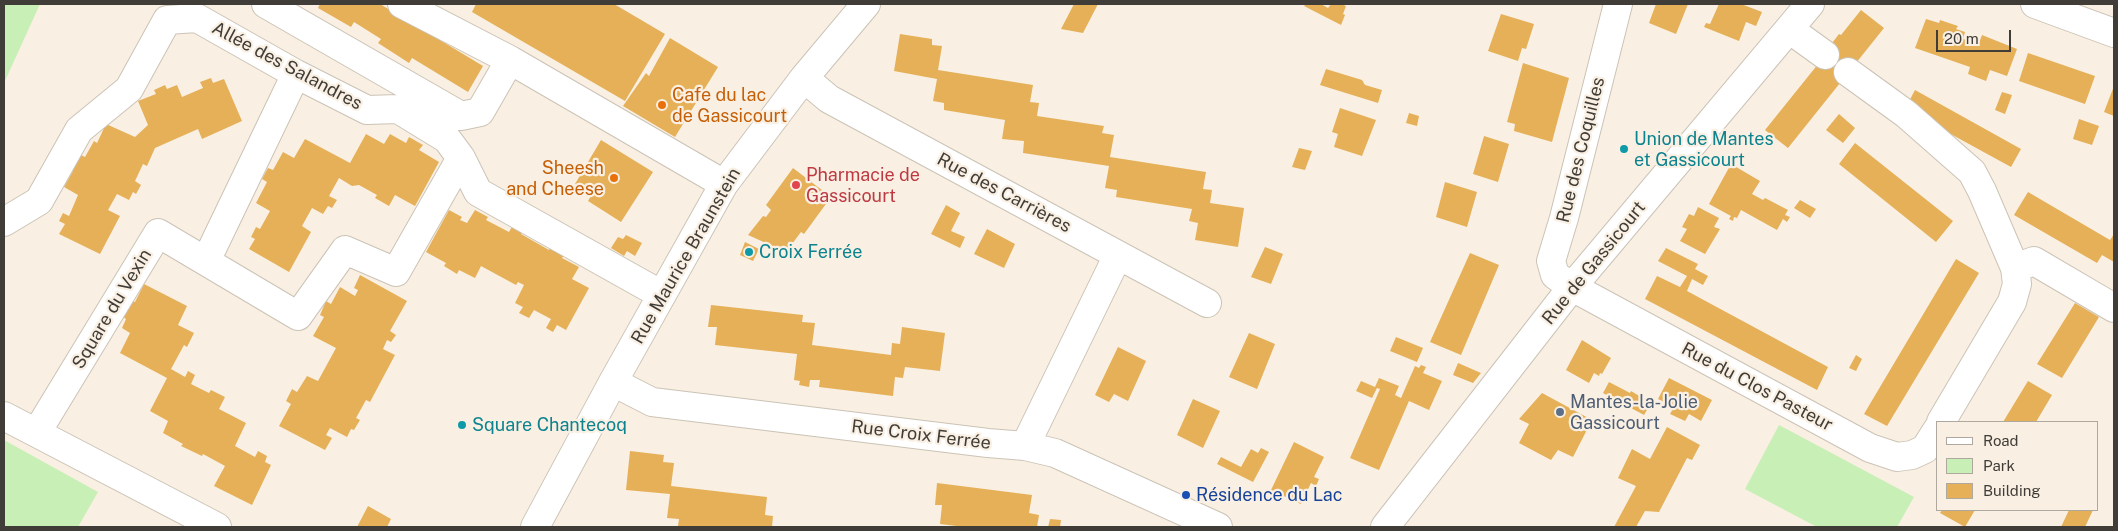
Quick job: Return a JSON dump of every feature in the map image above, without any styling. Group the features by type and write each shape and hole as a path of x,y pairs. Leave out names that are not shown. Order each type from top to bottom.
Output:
{"street":[{"path":"266,4 461,116 480,112 510,60"},
{"path":"402,4 510,60 724,184"},
{"name":"Rue Maurice Braunstein","path":"535,527 613,382 724,184 804,78 866,4"},
{"name":"Rue des Coquilles","path":"1572,287 1555,275 1551,261 1564,218 1618,4"},
{"name":"Rue de Gassicourt","path":"1385,527 1572,287 1810,4"},
{"path":"2035,4 2114,32"},
{"name":"Allée des Salandres","path":"4,222 39,201 79,130 129,89 167,20 197,18 296,74 367,110 398,109 447,139 461,158 478,192 662,295"},
{"path":"1789,28 1825,55"},
{"path":"1848,72 1906,114 1972,172 2015,268 2017,284 2012,302 1942,421"},
{"path":"206,261 296,74"},
{"name":"Rue des Carrières","path":"804,78 829,99 1207,303"},
{"name":"Square du Vexin","path":"37,432 158,233 298,316 345,250 396,272 461,158"},
{"path":"1025,446 1118,255"},
{"path":"2015,268 2034,261 2114,308"},
{"name":"Rue du Clos Pasteur","path":"1572,287 1870,448 1897,457 1912,455 1926,449 1936,432"},
{"name":"Rue Croix Ferrée","path":"613,382 652,402 988,444 1025,446 1055,453 1218,527"},
{"path":"4,416 217,527"}],"green space":[{"path":"4,4 40,4 4,83"},
{"path":"1779,425 1914,497 1897,527 1817,527 1745,489"},
{"path":"4,440 98,492 78,527 4,527"}],"building":[{"path":"320,4 380,4 483,66 468,92 412,58 409,63 378,43 381,39 354,22 351,27 318,8"},
{"path":"476,4 614,4 665,34 625,101 472,12"},
{"path":"1074,4 1098,4 1083,33 1061,29"},
{"path":"1306,4 1321,4 1328,8 1331,4 1346,6 1341,25 1304,6"},
{"path":"1656,4 1688,4 1676,34 1649,23"},
{"path":"1719,4 1741,4 1762,12 1756,26 1746,22 1739,41 1704,27 1706,23 1710,24"},
{"path":"1861,10 1884,28 1788,148 1765,130 1831,48 1829,47 1839,34 1841,35"},
{"path":"1501,14 1534,24 1526,49 1522,48 1518,61 1488,51"},
{"path":"1926,19 1939,23 1940,20 1958,26 1956,29 1965,32 1963,39 1979,43 1982,35 2017,49 2007,76 1990,70 1986,81 1968,74 1970,67 1915,48"},
{"path":"900,34 932,39 932,45 942,46 938,70 1033,85 1030,102 1039,103 1037,116 1104,126 1102,133 1114,135 1110,157 1206,172 1203,189 1212,190 1210,203 1244,208 1238,247 1195,240 1198,223 1189,221 1192,209 1116,197 1117,190 1105,188 1109,166 1023,153 1024,141 1002,139 1005,120 944,110 944,103 933,101 937,79 894,71"},
{"path":"670,38 718,67 675,137 623,106 646,73 649,76"},
{"path":"2028,53 2095,76 2085,104 2019,81"},
{"path":"1523,63 1569,78 1552,142 1514,131 1515,124 1507,122"},
{"path":"1326,69 1362,80 1365,85 1382,90 1378,103 1320,85"},
{"path":"211,78 213,83 224,79 242,121 202,139 198,129 155,148 147,166 143,164 135,181 141,185 136,194 133,192 129,200 117,194 108,210 120,216 100,254 59,234 65,224 59,221 63,213 69,216 78,195 64,187 73,171 68,168 77,153 85,157 94,141 97,143 106,124 135,137 148,125 138,101 156,94 154,90 165,85 167,89 177,85 182,97 203,88 200,82"},
{"path":"2114,86 2114,116 2104,112"},
{"path":"1915,90 2021,149 2011,167 1905,109"},
{"path":"2002,92 2012,95 2005,114 1995,110"},
{"path":"1340,108 1376,120 1362,156 1334,147 1338,134 1332,132"},
{"path":"1409,113 1419,116 1417,126 1406,123"},
{"path":"1839,114 1855,128 1843,143 1826,130"},
{"path":"2079,119 2099,126 2092,145 2073,139"},
{"path":"366,134 384,144 390,134 406,143 409,137 423,145 419,150 439,162 415,206 395,195 389,206 375,198 377,195 359,185 352,186 339,178 329,196 337,200 332,208 328,206 323,214 312,208 302,226 311,232 289,272 249,249 255,239 251,237 256,227 260,229 270,211 256,203 267,182 262,179 268,168 273,170 283,152 294,158 305,139 350,163"},
{"path":"1484,136 1509,144 1498,182 1473,174"},
{"name":"Sheesh and Cheese","path":"601,140 653,172 621,222 588,201 592,194 575,184"},
{"path":"1855,143 1953,221 1936,242 1839,164"},
{"path":"1299,148 1312,151 1305,170 1292,167"},
{"path":"1731,164 1760,181 1752,194 1763,200 1765,198 1788,210 1785,215 1790,217 1787,222 1783,219 1777,230 1741,210 1737,218 1734,217 1733,221 1729,219 1731,216 1709,204"},
{"path":"793,168 831,197 804,234 801,232 786,252 748,235 763,216 766,217 771,210 766,205"},
{"path":"1445,182 1477,192 1467,227 1436,217"},
{"path":"2028,192 2110,240 2114,234 2114,262 2102,255 2097,263 2014,215"},
{"path":"1800,200 1816,209 1810,218 1794,208"},
{"path":"946,205 960,213 951,231 965,237 960,248 931,234"},
{"path":"1698,207 1719,218 1714,227 1720,229 1705,254 1680,241 1687,229 1682,227 1689,214 1694,216"},
{"path":"449,210 462,217 460,220 467,223 475,210 488,217 486,220 509,232 513,225 523,231 521,234 549,250 551,246 565,254 562,258 579,267 572,279 589,288 566,330 557,325 553,332 546,328 551,319 534,310 529,318 519,313 523,307 515,303 524,285 518,282 516,285 481,266 475,278 459,270 457,274 444,266 446,263 426,252"},
{"path":"987,229 1015,244 1004,268 974,254"},
{"path":"626,235 642,243 635,256 627,251 624,256 611,248 618,237 623,239"},
{"name":"Croix Ferrée","path":"745,242 759,249 753,261 740,255"},
{"path":"1265,247 1283,254 1271,284 1251,277"},
{"path":"1666,248 1698,264 1695,269 1708,276 1703,285 1692,279 1687,291 1828,367 1817,390 1645,299 1657,276 1680,287 1687,276 1658,261"},
{"path":"1470,253 1499,265 1461,355 1430,342"},
{"path":"1956,259 1979,273 1887,426 1864,414"},
{"path":"360,275 407,301 390,331 396,335 391,342 387,340 383,349 395,355 370,402 366,400 356,418 360,420 354,430 351,429 347,437 330,428 326,435 332,438 325,450 279,426 291,404 286,401 292,389 297,392 307,376 318,381 336,348 313,336 324,317 320,315 326,301 331,304 340,287 355,296 358,290 354,288"},
{"path":"144,284 187,306 178,325 194,333 187,347 184,345 171,369 185,377 188,371 195,375 191,384 209,393 211,390 225,397 219,409 246,423 235,446 255,457 258,451 267,456 265,462 271,465 252,505 214,486 225,466 203,454 202,456 181,446 183,444 163,433 168,421 150,411 167,378 120,353 130,333 122,328 126,319 122,316 130,300 135,302"},
{"path":"2075,303 2099,317 2062,378 2037,364"},
{"path":"711,305 803,315 802,322 815,323 812,345 891,355 892,343 900,344 902,327 945,333 940,371 905,367 903,378 895,377 893,396 819,387 820,380 810,380 809,387 799,385 800,381 794,380 797,354 715,345 717,327 708,327"},
{"path":"1249,333 1275,344 1257,389 1229,377"},
{"path":"1396,337 1423,348 1417,362 1390,351"},
{"path":"1582,340 1611,358 1602,374 1600,373 1599,376 1594,373 1589,383 1566,370"},
{"path":"1118,347 1146,361 1128,401 1114,394 1109,402 1095,395"},
{"path":"1856,355 1862,359 1856,371 1849,368"},
{"path":"1458,363 1481,373 1473,383 1453,375"},
{"path":"1421,365 1426,367 1423,373 1442,381 1429,410 1409,401 1379,470 1350,458 1380,389 1377,388 1372,398 1356,391 1361,381 1375,387 1379,378 1399,386 1395,395 1401,398 1415,366 1419,368"},
{"path":"1669,378 1712,400 1701,421 1689,414 1685,421 1670,414 1674,407 1658,399"},
{"path":"2028,381 2052,395 2037,421 2004,421"},
{"path":"1609,382 1630,393 1631,391 1651,403 1644,415 1603,393"},
{"path":"1542,393 1592,420 1573,457 1558,450 1551,460 1519,443 1529,424 1519,419"},
{"path":"1193,399 1220,411 1203,448 1177,435"},
{"path":"1667,427 1700,445 1692,460 1687,458 1659,512 1645,511 1636,527 1614,527 1636,486 1618,478 1632,449 1650,459"},
{"path":"1294,442 1324,457 1314,477 1319,479 1316,486 1311,483 1301,504 1271,490"},
{"path":"1261,448 1269,452 1253,482 1217,464 1221,457 1241,467 1251,449 1258,453"},
{"path":"630,451 664,455 663,462 674,463 671,486 767,497 765,515 773,516 772,527 678,526 679,519 667,518 670,494 626,490"},
{"path":"937,483 1032,495 1029,513 1039,515 1037,527 965,527 940,524 942,505 935,505"},
{"path":"368,506 391,519 387,527 357,527"},
{"path":"1941,511 1974,511 1965,527 1940,513"},
{"path":"2069,511 2093,511 2085,527 2061,527"},
{"path":"1050,519 1061,520 1060,527 1048,527"}],"place":[{"name":"Cafe du lac de Gassicourt","path":"662,105"},
{"name":"Union de Mantes et Gassicourt","path":"1624,149"},
{"name":"Sheesh and Cheese","path":"614,178"},
{"name":"Pharmacie de Gassicourt","path":"796,185"},
{"name":"Croix Ferrée","path":"749,252"},
{"name":"Mantes-la-Jolie Gassicourt","path":"1560,412"},
{"name":"Square Chantecoq","path":"462,425"},
{"name":"Résidence du Lac","path":"1186,495"}]}
